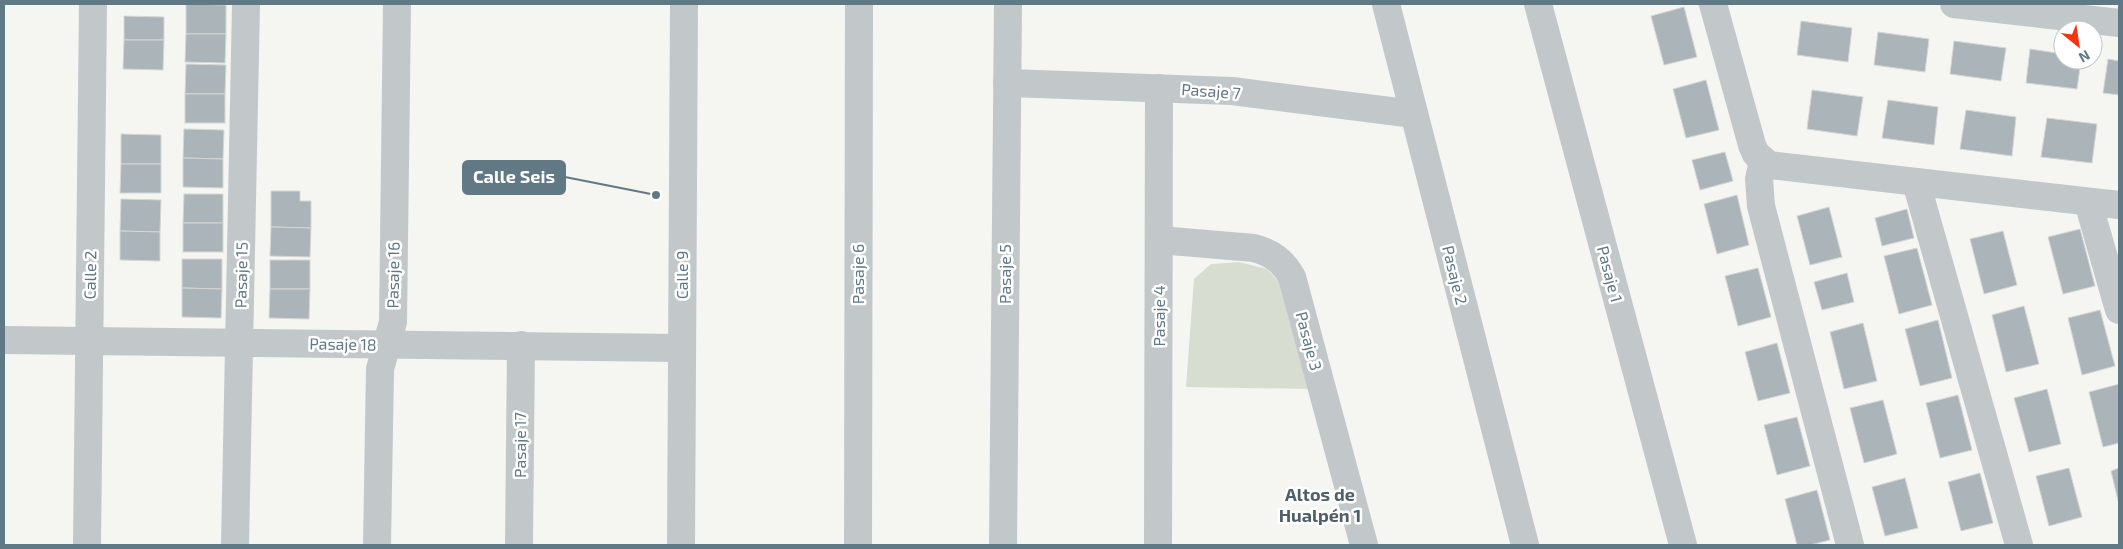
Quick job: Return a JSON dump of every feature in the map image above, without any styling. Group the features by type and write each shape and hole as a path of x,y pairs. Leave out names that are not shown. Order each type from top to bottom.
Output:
{"street":[{"name":"Calle 2","path":"87,545 93,4"},
{"name":"Pasaje 15","path":"235,545 246,4"},
{"name":"Pasaje 16","path":"377,545 380,369 393,322 397,4"},
{"name":"Calle 9","path":"681,545 684,4"},
{"name":"Pasaje 6","path":"858,545 859,4"},
{"name":"Pasaje 5","path":"1003,545 1008,4"},
{"name":"Pasaje 2","path":"1386,4 1525,545"},
{"name":"Pasaje 1","path":"1538,4 1682,545"},
{"path":"1713,4 1752,145 1763,161 1776,167 2119,205"},
{"path":"1954,4 2119,23"},
{"name":"Pasaje 7","path":"1007,84 1232,91 1414,114"},
{"name":"Pasaje 4","path":"1158,545 1159,88"},
{"path":"1763,161 1759,179 1761,206 1850,545"},
{"path":"1916,182 2019,545"},
{"path":"2088,202 2119,310"},
{"name":"Pasaje 3","path":"1159,240 1254,248 1268,252 1280,260 1287,268 1292,277 1364,545"},
{"name":"Pasaje 18","path":"4,340 682,348"},
{"name":"Pasaje 17","path":"519,545 521,346"}],"shaded area":[{"path":"1239,262 1267,269 1285,289 1311,389 1186,387 1194,279 1211,264"}],"building":[{"path":"186,4 226,5 226,34 186,34"},
{"path":"1684,7 1697,57 1664,65 1651,16"},
{"path":"124,16 164,17 164,40 124,40"},
{"path":"1801,21 1852,28 1848,62 1797,55"},
{"path":"1878,32 1929,39 1925,72 1874,65"},
{"path":"186,34 226,34 225,63 185,62"},
{"path":"124,40 164,40 163,70 123,69"},
{"path":"1954,41 2006,48 2001,81 1950,74"},
{"path":"2030,49 2053,52 2053,70 2080,70 2077,89 2026,83"},
{"path":"2108,59 2119,61 2119,95 2103,93"},
{"path":"186,64 226,65 225,94 185,94"},
{"path":"1706,80 1719,130 1686,138 1673,89"},
{"path":"1812,90 1863,97 1857,136 1807,129"},
{"path":"185,94 225,94 225,123 185,123"},
{"path":"1888,100 1938,107 1934,145 1882,138"},
{"path":"1966,110 2016,117 2012,156 1960,149"},
{"path":"2047,118 2097,124 2092,163 2041,157"},
{"path":"184,129 224,130 223,159 183,158"},
{"path":"121,134 161,135 161,164 121,164"},
{"path":"1725,152 1733,181 1700,190 1692,160"},
{"path":"183,158 223,159 223,188 183,187"},
{"path":"121,164 161,164 161,193 120,193"},
{"path":"271,191 300,191 300,201 311,201 311,228 271,227"},
{"path":"184,194 223,194 223,223 183,223"},
{"path":"1737,195 1749,245 1717,254 1704,204"},
{"path":"121,199 161,200 160,232 120,231"},
{"path":"1829,207 1842,257 1810,265 1797,216"},
{"path":"1907,209 1914,238 1882,246 1875,218"},
{"path":"183,223 223,223 223,252 183,252"},
{"path":"271,227 311,228 310,257 270,256"},
{"path":"2080,229 2095,286 2063,294 2048,237"},
{"path":"120,231 160,232 160,261 120,260"},
{"path":"2003,231 2017,285 1984,294 1970,239"},
{"path":"1917,248 1932,305 1899,314 1884,256"},
{"path":"182,259 222,259 222,289 182,288"},
{"path":"270,260 310,260 310,289 270,289"},
{"path":"1758,268 1771,317 1738,326 1725,276"},
{"path":"1847,273 1854,302 1822,310 1814,282"},
{"path":"182,288 222,289 221,318 182,317"},
{"path":"270,289 310,289 309,319 269,318"},
{"path":"2024,306 2039,364 2006,372 1992,315"},
{"path":"2100,310 2115,366 2082,375 2068,318"},
{"path":"1938,320 1952,378 1920,386 1905,329"},
{"path":"1863,323 1877,381 1844,389 1830,332"},
{"path":"1777,343 1790,393 1758,401 1745,352"},
{"path":"2119,384 2119,443 2103,447 2089,392"},
{"path":"2047,389 2061,444 2029,452 2014,398"},
{"path":"1958,395 1972,450 1940,458 1926,403"},
{"path":"1883,400 1897,454 1864,463 1850,408"},
{"path":"1797,417 1810,466 1777,475 1764,425"},
{"path":"2069,468 2082,517 2049,526 2036,476"},
{"path":"2119,468 2119,505 2111,471"},
{"path":"1980,473 1993,523 1961,531 1948,482"},
{"path":"1905,478 1918,528 1885,536 1872,487"},
{"path":"1817,490 1830,540 1810,545 1797,545 1785,499"}],"place":[{"name":"Calle Seis","path":"656,195"}],"district":[{"name":"Altos de Hualpén 1","path":"1320,505"}]}
